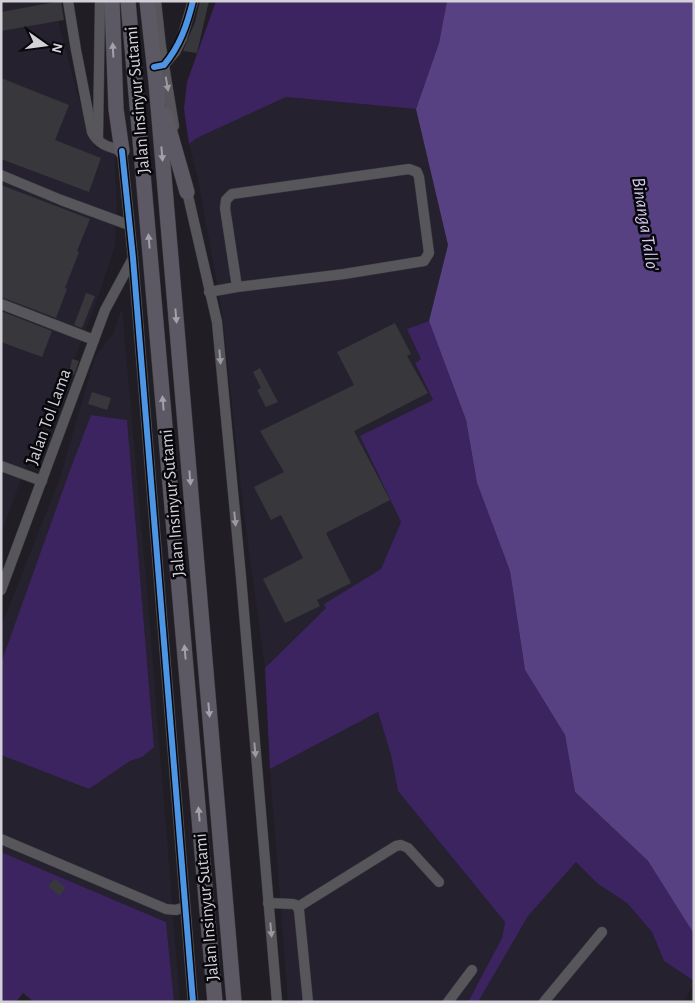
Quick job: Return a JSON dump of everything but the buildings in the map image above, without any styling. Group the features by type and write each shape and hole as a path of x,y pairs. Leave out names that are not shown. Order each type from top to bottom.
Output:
{"highway":[{"path":"112,1 116,110 122,151"},
{"name":"Jalan Insinyur Sutami","path":"128,1 215,1002"},
{"name":"Jalan Insinyur Sutami","path":"148,1 159,66 156,82 234,1002"},
{"path":"156,82 187,192"}],"street":[{"path":"68,1 92,132 100,143 122,151 133,258 193,1002"},
{"path":"100,1 98,122 100,143"},
{"path":"156,1 159,66 217,322 277,1002"},
{"path":"159,66 175,52 182,38 193,1"},
{"path":"209,292 237,286 344,274 424,261 429,253 417,172 409,169 232,194 226,200 225,208 237,286"},
{"path":"1,175 61,200 129,224"},
{"name":"Jalan Tol Lama","path":"1,590 108,302 133,258"},
{"path":"1,304 94,340"},
{"path":"1,466 42,481"},
{"path":"1,839 166,909 176,910 185,907"},
{"path":"298,907 396,846 401,845 408,848 439,882"},
{"path":"268,903 293,904 298,907"},
{"path":"298,907 308,1002"},
{"path":"544,1002 602,932"},
{"path":"448,1002 472,970"}],"shaded area":[{"path":"1,1 55,1 60,29 79,100 95,148 114,151 117,205 115,246 98,297 69,374 60,372 1,534"},
{"path":"216,1 447,1 439,43 416,109 286,97 197,138 189,144 184,109 187,82"},
{"path":"286,97 416,109 448,245 429,321 407,329 422,359 415,364 433,400 401,522 381,569 324,604 326,608 265,668 243,507 222,312 198,179 189,144 197,138"},
{"path":"122,308 180,1002 174,1002 166,922 1,852 1,755 89,789 130,761 142,757 127,420 91,415 1,663 1,627 60,478 95,357 113,334"},
{"path":"429,321 466,420 477,483 510,571 525,670 565,735 575,792 648,861 694,934 694,981 664,961 652,932 627,903 598,884 576,862 528,916 478,1002 468,1002 502,938 505,922 398,791 391,755 378,712 270,769 265,668 326,608 324,604 381,569 401,522 360,436 433,400 415,363 421,359 407,329"},
{"path":"91,415 127,420 154,747 142,757 130,761 89,789 1,755 1,663"},
{"path":"378,712 391,755 398,791 505,922 502,938 468,1002 288,1002 270,769"},
{"path":"1,852 166,922 174,1002 34,1002 23,993 16,1002 1,1002"},
{"path":"576,862 598,884 627,903 652,932 664,961 694,981 683,1002 478,1002 528,916"}],"water":[{"name":"Binanga Tallo'","path":"447,1 694,1 694,934 648,861 575,792 565,735 525,670 510,571 477,483 466,420 429,321 448,245 416,109 439,43"}],"cycle path":[{"path":"154,67 164,65 179,43 193,1"},
{"path":"122,151 133,258 193,1002"}]}
